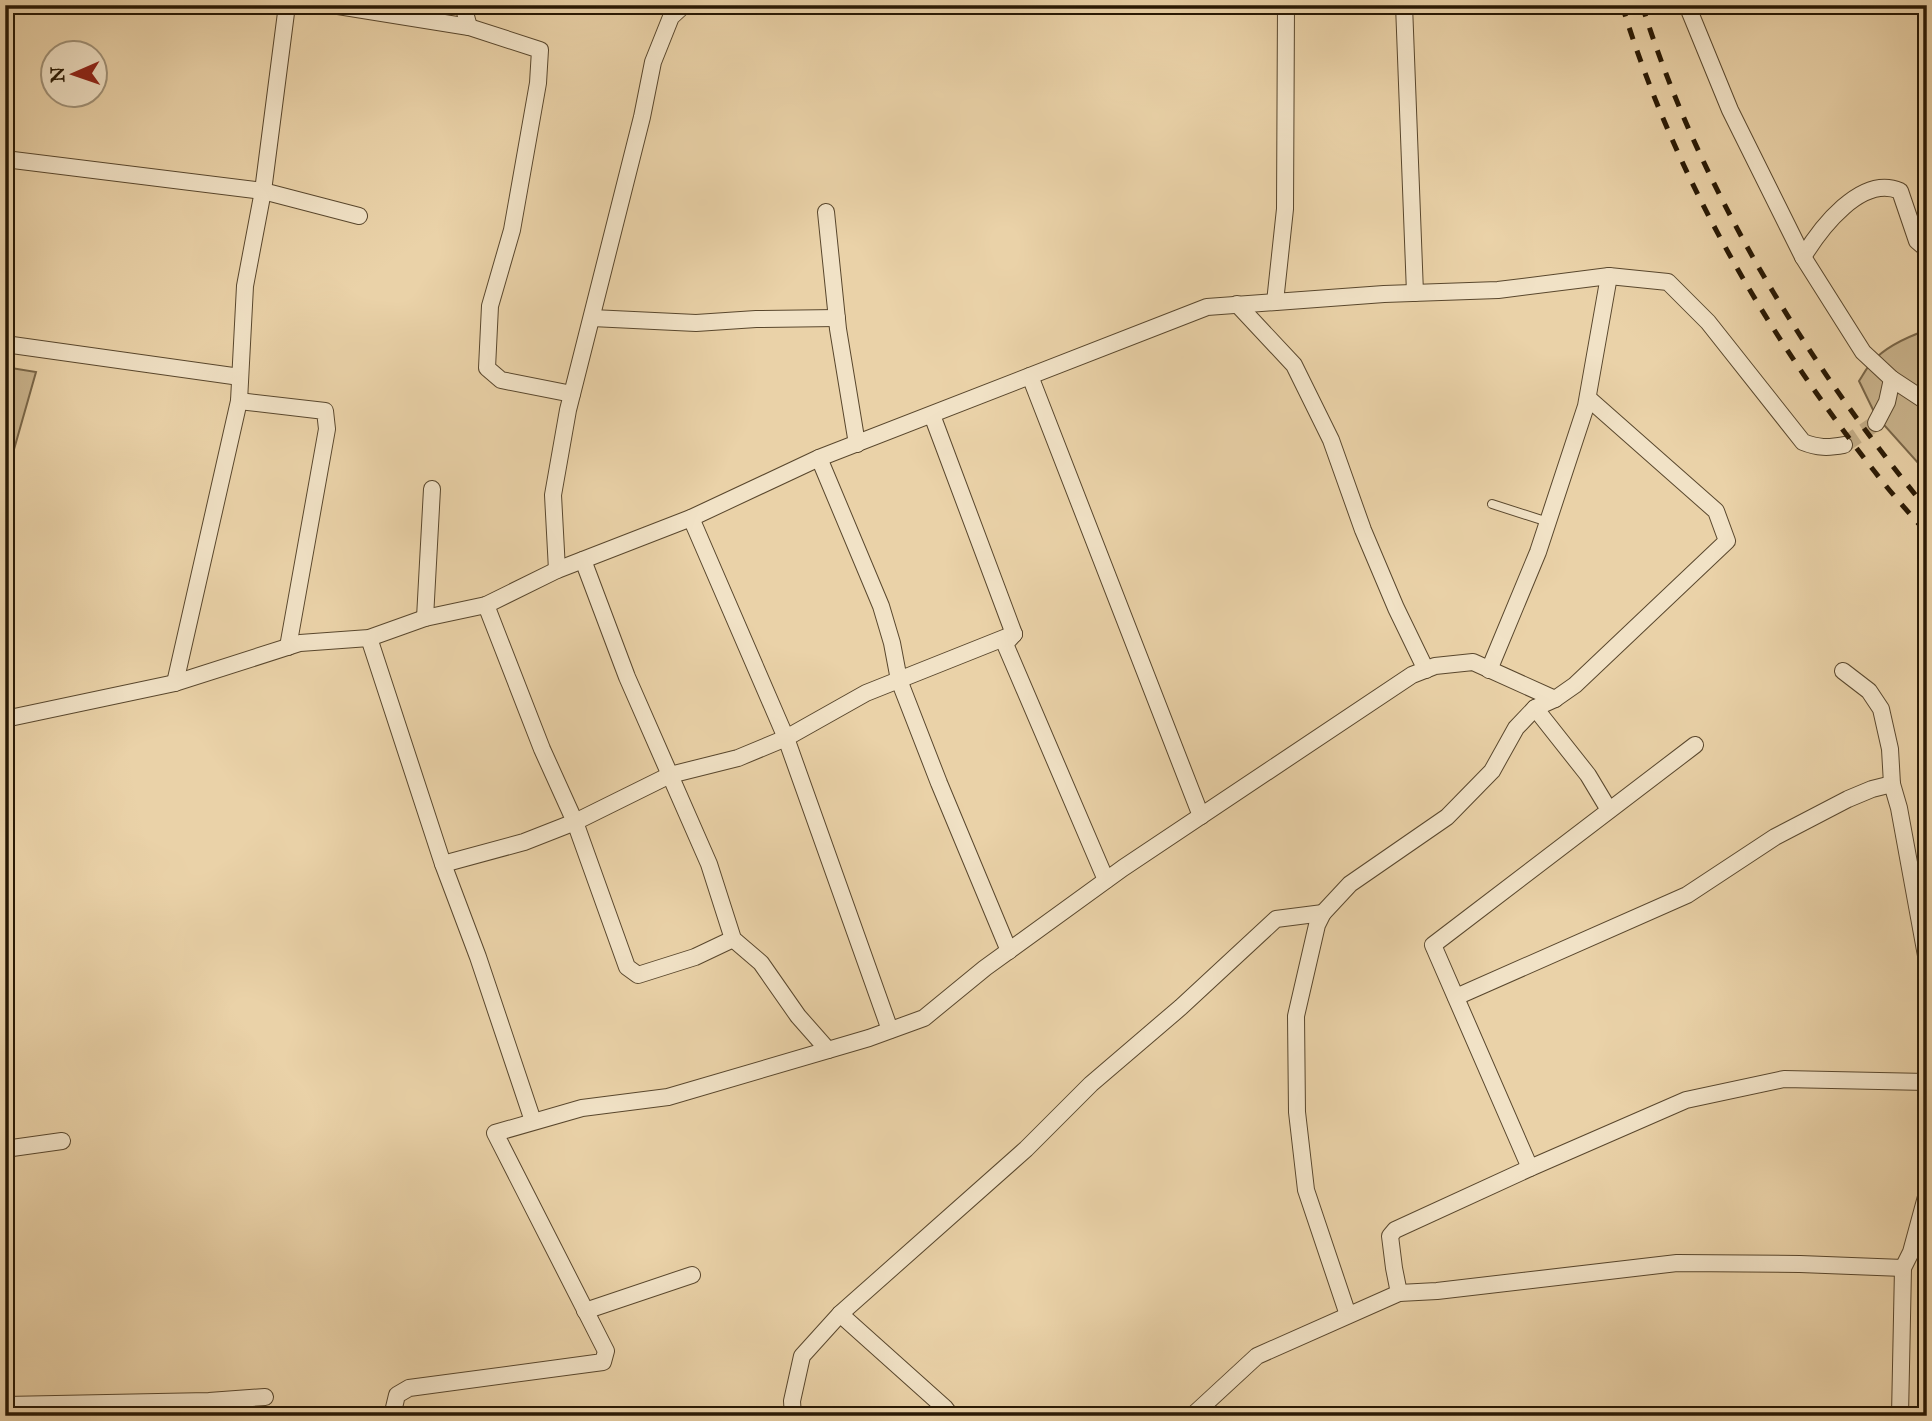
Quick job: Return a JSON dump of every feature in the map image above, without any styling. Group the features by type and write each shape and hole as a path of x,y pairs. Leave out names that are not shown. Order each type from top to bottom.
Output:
{"street":[{"path":"175,683 239,401 245,286 263,191 287,5"},
{"path":"332,5 469,27 540,50 538,83 512,230 490,306 486,368 501,380 572,394"},
{"path":"463,5 469,27"},
{"path":"557,570 552,495 572,394 642,117 653,62 671,17 684,5"},
{"path":"1275,302 1286,209 1286,5"},
{"path":"1404,5 1415,293"},
{"path":"1687,5 1730,110 1803,257 1863,352 1892,379 1927,402"},
{"path":"5,159 263,191 359,216"},
{"path":"1803,257 1823,228 1842,208 1860,195 1880,188 1900,191 1917,241 1927,247"},
{"path":"827,212 837,318 857,444"},
{"path":"1489,670 1538,552 1588,398 1609,276"},
{"path":"5,719 175,683 300,643 369,638 425,618 486,605 557,570 691,518 819,458 1207,307 1498,290 1609,276 1668,282 1708,322 1803,442 1825,448 1844,444"},
{"path":"1237,304 1294,365 1331,440 1363,530 1426,670"},
{"path":"592,318 696,323 837,318"},
{"path":"5,344 240,377"},
{"path":"1030,376 1201,816"},
{"path":"1876,423 1887,402 1892,379"},
{"path":"1348,1315 1306,1190 1297,1112 1296,1016 1317,925 1323,914 1350,884 1447,817 1492,771 1516,728 1535,708 1555,699 1575,685 1727,541 1716,512 1588,398"},
{"path":"239,401 326,411 327,429 288,648"},
{"path":"932,415 1014,634"},
{"path":"819,458 881,606 899,680 1009,951"},
{"path":"425,618 432,489"},
{"path":"691,518 786,738 890,1030"},
{"path":"583,560 627,677 709,864 733,939 761,963 798,1016 828,1050"},
{"path":"486,605 542,749 575,822 627,967 638,975 695,957 733,939"},
{"path":"443,864 524,842 575,822 670,775 738,758 786,738 866,693 1014,634"},
{"path":"1014,634 1005,644 1106,880"},
{"path":"369,638 443,864 478,957 533,1121"},
{"path":"391,1416 397,1395 409,1388 603,1362 606,1351 495,1133 582,1108 668,1097 925,1018 1009,951 1106,880 1412,675 1435,666 1474,662 1555,699"},
{"path":"1843,671 1869,691 1881,709 1890,749 1892,784 1899,808 1927,961"},
{"path":"1535,708 1587,775 1609,810"},
{"path":"1530,1168 1433,944 1695,745"},
{"path":"1456,997 1687,895 1775,837 1848,799 1892,784"},
{"path":"793,1416 792,1401 802,1356 840,1314 1026,1149 1091,1084 1181,1007 1276,919 1323,914"},
{"path":"1399,1293 1390,1245 1390,1236 1395,1230 1686,1100 1784,1079 1927,1082"},
{"path":"5,1149 62,1141"},
{"path":"1900,1416 1903,1268 1911,1252 1927,1193"},
{"path":"1192,1416 1256,1356 1399,1293 1677,1263 1903,1268"},
{"path":"585,1311 692,1275"},
{"path":"840,1314 951,1416"},
{"path":"5,1405 209,1401 265,1397"}],"lane":[{"path":"1492,504 1548,523"}],"shaded area":[{"path":"1927,330 1927,473 1876,416 1859,381 1870,364 1884,351"},
{"path":"5,367 36,372 5,481"}],"tunnel":[{"path":"1844,445 1876,423"}],"railway":[{"path":"1622,5 1668,130 1696,191 1760,308 1835,419 1887,488 1927,533"},
{"path":"1642,5 1694,141 1760,270 1839,394 1927,509"}]}
